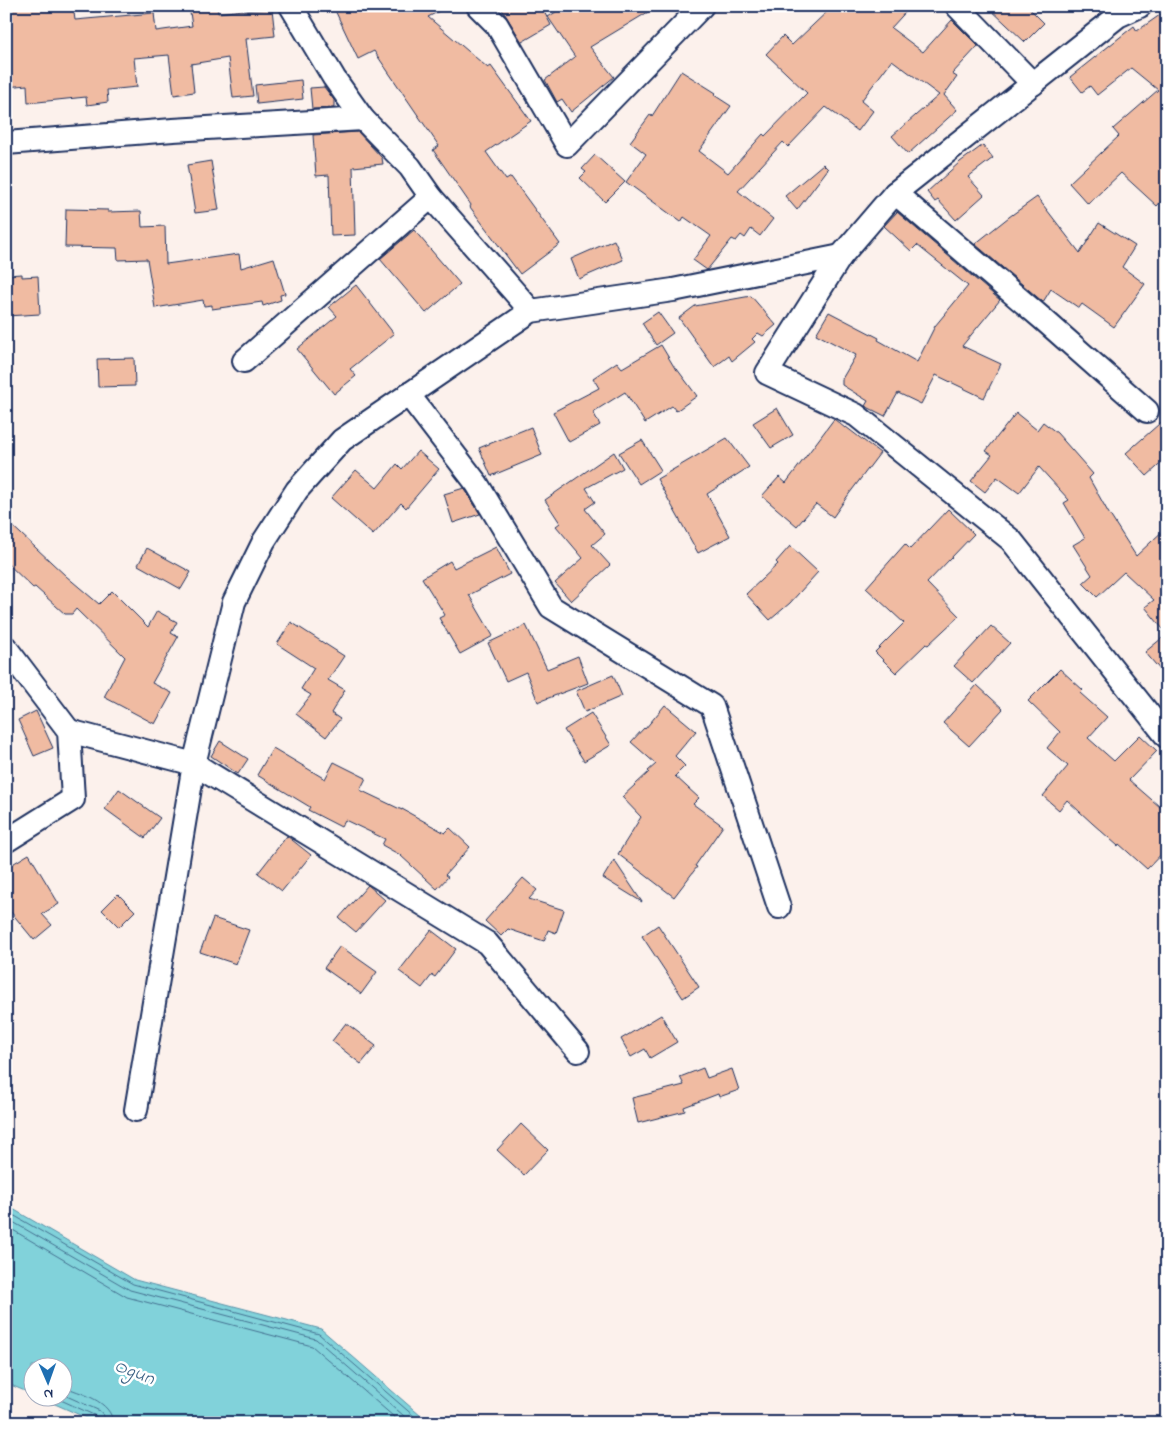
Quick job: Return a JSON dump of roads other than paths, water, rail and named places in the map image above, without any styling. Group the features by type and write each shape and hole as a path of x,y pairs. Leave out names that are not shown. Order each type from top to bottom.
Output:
{"street":[{"path":"291,6 334,78 363,119 410,167 432,197 530,311"},
{"path":"478,6 497,24 567,145 702,6"},
{"path":"957,6 1033,84"},
{"path":"1140,6 1118,16 895,194 842,256 767,373 856,415 1011,540 1167,736"},
{"path":"6,143 173,130 363,119"},
{"path":"895,194 1044,320 1146,411"},
{"path":"244,361 432,197"},
{"path":"136,1110 194,764 234,602 264,541 297,490 342,440 530,311 673,290 842,256"},
{"path":"408,394 477,484 551,608 712,706 779,907"},
{"path":"6,648 68,731 73,800 6,840"},
{"path":"68,731 194,764 487,943 578,1051"}],"water":[{"name":"Ogun","path":"6,1205 135,1280 321,1329 429,1423 98,1423 59,1406 72,1406 72,1356 22,1356 22,1390 6,1383"}]}
